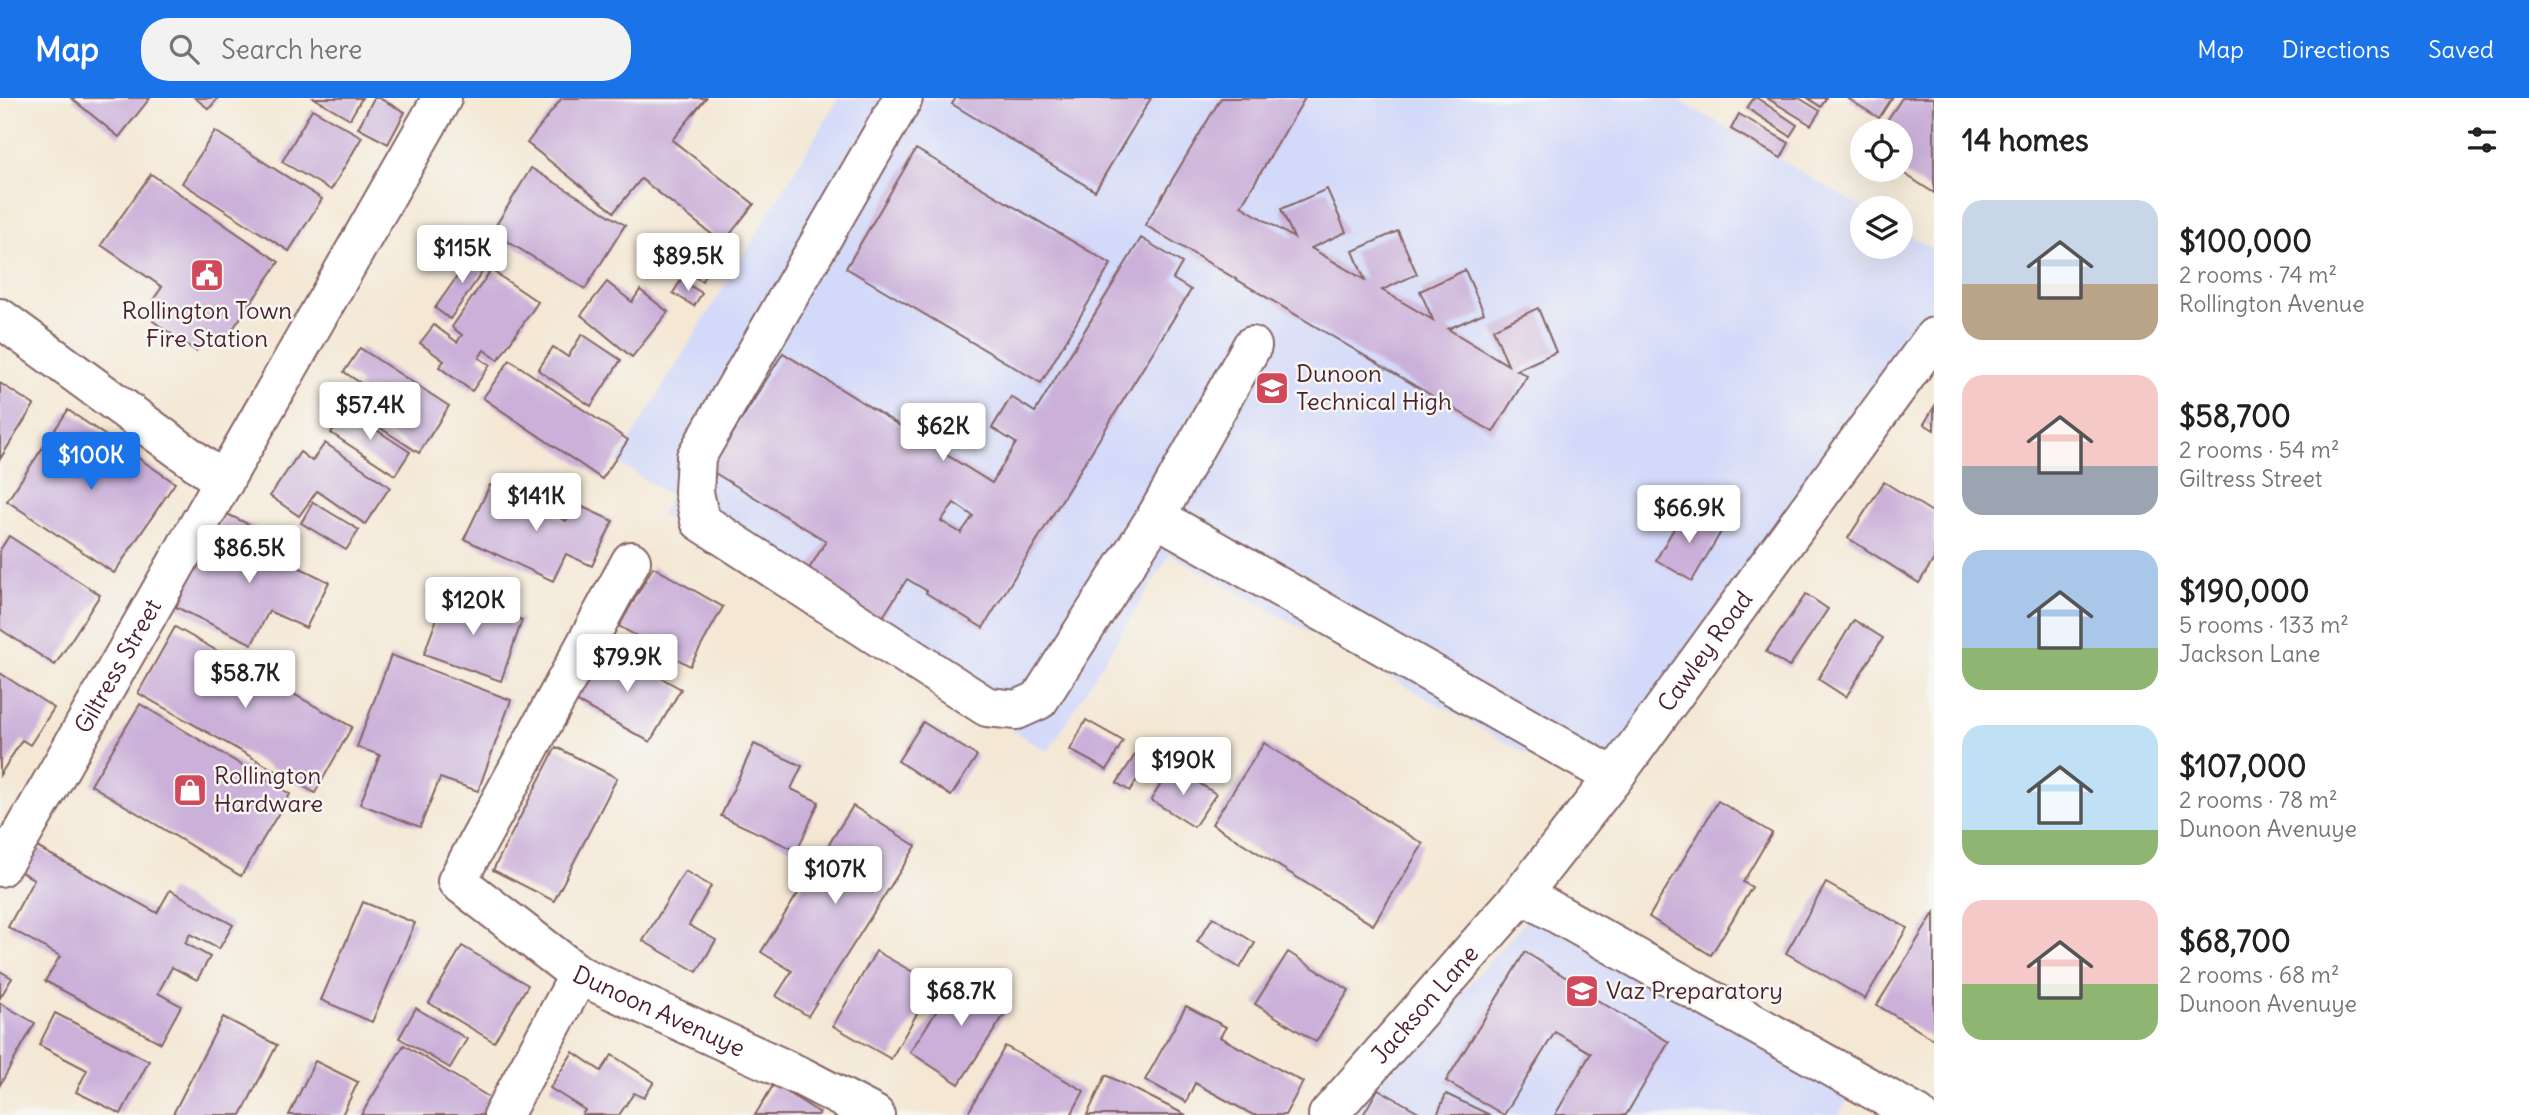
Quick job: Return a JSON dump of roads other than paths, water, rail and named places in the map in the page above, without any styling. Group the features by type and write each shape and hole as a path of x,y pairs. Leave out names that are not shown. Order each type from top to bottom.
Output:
{"street":[{"name":"Giltress Street","path":"0,867 11,825 224,482 442,98"},
{"path":"903,98 696,457 694,492 700,521 987,707 1017,710 1039,700 1156,517 1252,346"},
{"path":"0,318 224,482"},
{"name":"Cawley Road","path":"1522,894 1614,777 1934,337"},
{"path":"1156,517 1614,777"},
{"name":"Dunoon Avenuye","path":"631,561 457,881 579,975 790,1072 875,1115"},
{"path":"1522,894 1918,1115"},
{"name":"Jackson Lane","path":"1328,1115 1522,894"},
{"path":"503,1115 579,975"}],"place":[{"name":"Rollington Town Fire Station","path":"207,275"},
{"name":"Dunoon Technical High","path":"1272,388"},
{"name":"Rollington Hardware","path":"190,790"},
{"name":"Vaz Preparatory","path":"1582,991"}]}
